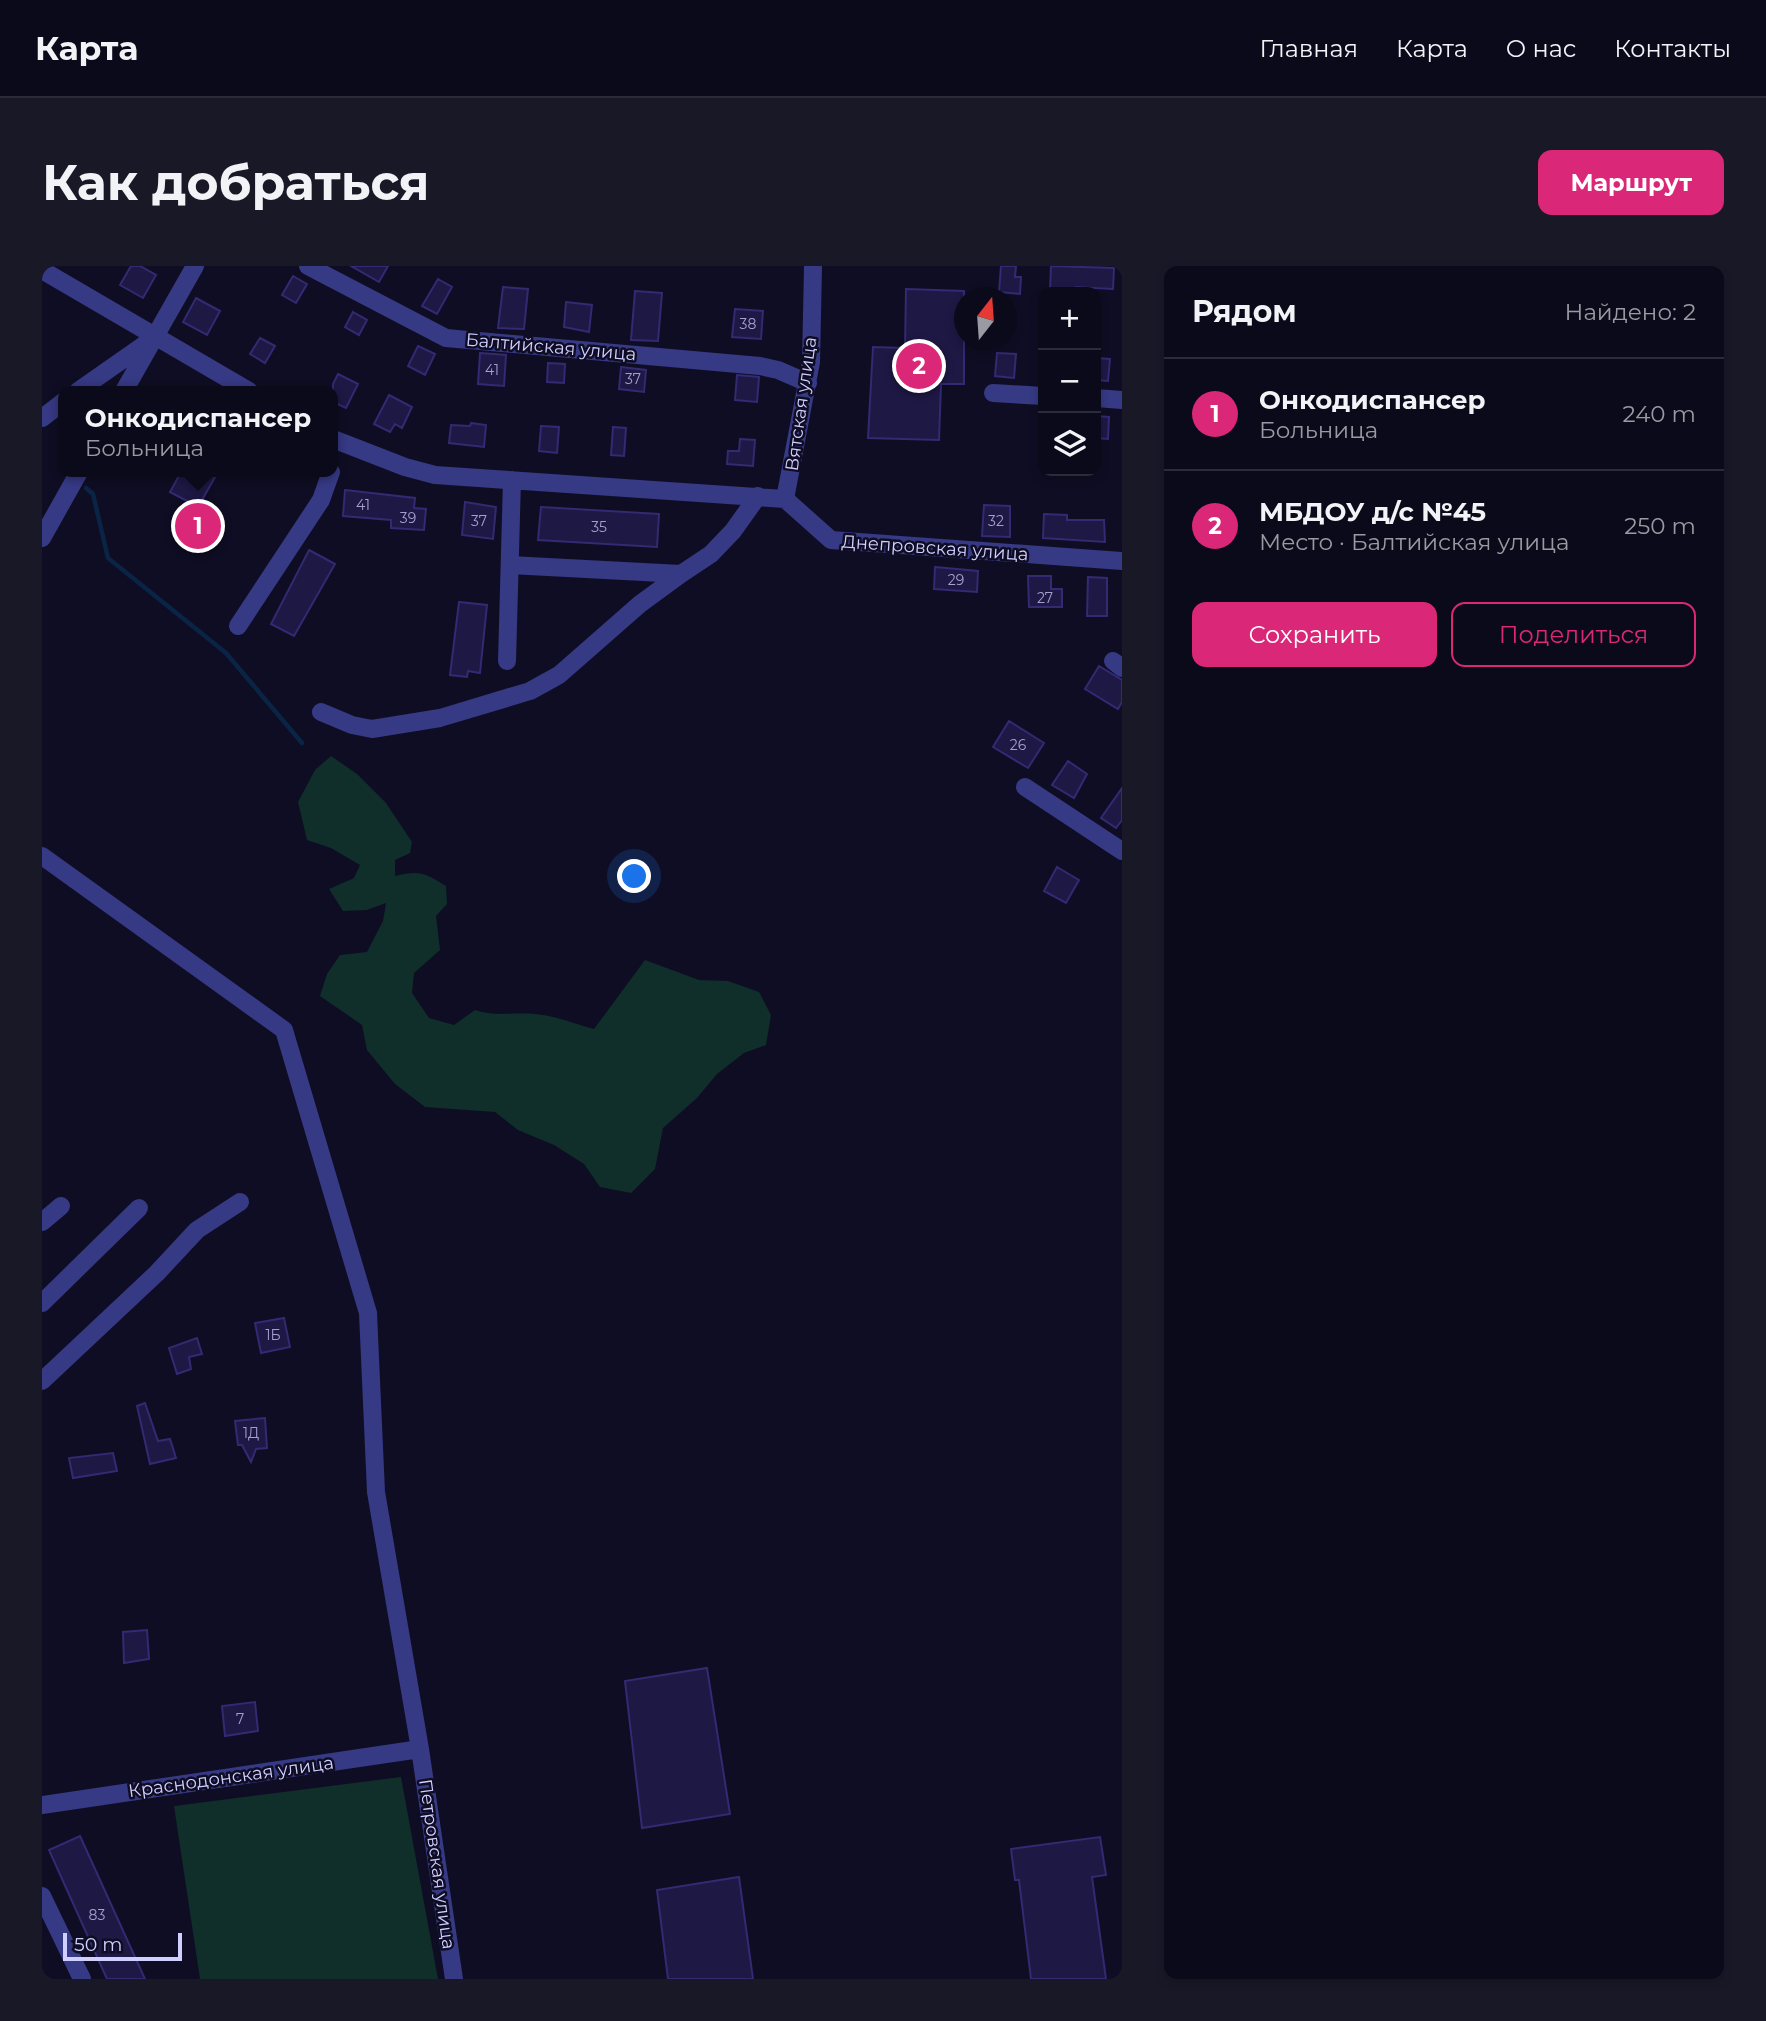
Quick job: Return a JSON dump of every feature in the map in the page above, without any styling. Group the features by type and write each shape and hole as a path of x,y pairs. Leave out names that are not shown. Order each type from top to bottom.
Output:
{"street":[{"path":"127,386 195,266"},
{"name":"Балтийская улица","path":"308,266 446,338 760,366 778,370 808,383"},
{"name":"Вятская улица","path":"785,499 808,383 812,344 813,266"},
{"path":"42,270 239,386"},
{"path":"85,386 154,338"},
{"path":"993,393 1038,396"},
{"path":"1101,398 1122,400"},
{"path":"42,418 58,406"},
{"path":"338,441 405,467 435,475 785,499"},
{"path":"42,538 76,477"},
{"path":"238,626 321,500 329,477"},
{"path":"508,661 512,480"},
{"path":"321,712 352,725 372,729 440,718 530,691 559,675 640,604 711,554 733,531 758,496"},
{"name":"Днепровская улица","path":"785,499 831,540 1122,561"},
{"path":"510,565 681,574"},
{"path":"1025,787 1122,851"},
{"name":"Петровская улица","path":"42,856 284,1030 368,1313 376,1492 420,1749 454,1979"},
{"path":"42,1381 157,1273 197,1230 240,1202"},
{"path":"42,1222 61,1206"},
{"path":"42,1303 139,1208"},
{"name":"Краснодонская улица","path":"42,1805 420,1749"},
{"path":"42,1896 82,1979"}],"green space":[{"path":"331,756 357,774 386,803 412,842 410,853 395,860 395,876 422,874 446,886 447,904 436,916 440,950 414,973 412,993 429,1018 454,1025 475,1010 497,1014 535,1014 594,1029 645,960 699,980 728,981 759,992 771,1015 766,1045 744,1053 717,1074 697,1098 663,1128 655,1169 631,1193 600,1187 584,1164 554,1145 518,1130 495,1112 425,1107 395,1084 367,1050 362,1025 320,996 327,974 340,955 367,952 383,921 386,903 367,910 343,911 329,889 354,878 360,865 331,848 307,840 298,802 315,770"},
{"path":"401,1777 438,1979 200,1979 174,1806"}],"building":[{"path":"131,266 140,266 156,275 143,298 120,285"},
{"path":"351,266 388,266 379,282"},
{"path":"1001,266 1016,266 1015,277 1021,277 1020,294 1017,294 1017,287 999,287"},
{"path":"1051,266 1114,268 1113,289 1050,287"},
{"path":"293,276 307,284 296,303 282,295"},
{"path":"438,279 452,287 437,314 422,306"},
{"path":"503,287 528,289 524,329 498,328"},
{"path":"906,289 954,291 954,350 964,350 964,384 941,384 939,440 868,438 873,347 905,348"},
{"path":"635,291 662,293 658,341 631,340"},
{"path":"196,298 220,311 207,335 183,322"},
{"path":"566,302 592,305 589,332 564,327"},
{"path":"735,309 763,311 761,339 732,337"},
{"path":"353,312 367,320 359,335 345,327"},
{"path":"260,338 275,346 265,363 250,354"},
{"path":"418,346 435,354 425,375 408,366"},
{"path":"480,353 506,355 504,386 478,384"},
{"path":"997,353 1016,354 1014,378 995,376"},
{"path":"1101,358 1110,359 1108,381 1101,380"},
{"path":"548,363 565,364 564,383 547,382"},
{"path":"621,367 646,370 644,392 619,389"},
{"path":"338,374 358,384 346,408 338,404 338,386 333,384"},
{"path":"737,375 759,377 757,402 735,400"},
{"path":"389,395 412,407 402,428 395,424 390,432 374,424"},
{"path":"1101,416 1109,417 1108,439 1101,438"},
{"path":"471,423 486,425 484,447 449,443 451,425 470,426"},
{"path":"541,426 559,427 557,453 539,451"},
{"path":"613,427 626,428 624,456 611,455"},
{"path":"740,439 755,440 753,466 727,464 728,451 739,451"},
{"path":"178,477 215,477 198,507 170,492"},
{"path":"345,490 415,498 414,508 426,509 424,530 391,528 391,520 343,516"},
{"path":"465,502 496,507 493,539 462,535"},
{"path":"984,505 1010,506 1010,537 982,536"},
{"path":"541,507 659,514 657,547 538,540"},
{"path":"1044,514 1067,515 1067,520 1104,520 1105,542 1043,538"},
{"path":"309,550 335,564 294,636 271,624"},
{"path":"935,567 978,571 977,592 934,589"},
{"path":"1028,576 1051,576 1051,589 1062,589 1062,607 1029,607"},
{"path":"1088,577 1107,578 1107,616 1087,616"},
{"path":"459,602 487,605 480,673 468,671 467,677 450,675"},
{"path":"1099,666 1122,680 1122,702 1118,709 1085,689"},
{"path":"1009,721 1044,743 1028,768 993,747"},
{"path":"1068,761 1087,774 1074,798 1052,785"},
{"path":"1122,788 1122,820 1116,828 1101,818"},
{"path":"1057,867 1079,880 1066,903 1044,891"},
{"path":"284,1318 290,1347 261,1353 255,1323"},
{"path":"197,1338 202,1354 189,1357 191,1369 177,1374 169,1348"},
{"path":"145,1403 158,1441 170,1439 176,1458 150,1464 137,1406"},
{"path":"265,1418 267,1448 256,1449 251,1462 242,1445 238,1445 235,1421"},
{"path":"113,1453 117,1471 73,1478 69,1458"},
{"path":"147,1630 149,1659 124,1663 123,1632"},
{"path":"707,1668 730,1814 642,1828 625,1681"},
{"path":"255,1702 258,1731 225,1736 222,1706"},
{"path":"80,1836 145,1979 107,1979 49,1850"},
{"path":"1100,1837 1106,1875 1092,1877 1106,1979 1031,1979 1019,1880 1015,1880 1011,1849"},
{"path":"739,1877 753,1979 668,1979 657,1890"}],"waterway":[{"path":"86,488 93,494 108,558 226,653 302,743"}],"place":[{"name":"МБДОУ д/с №45","path":"919,366"},
{"name":"Онкодиспансер","path":"198,526"}]}
